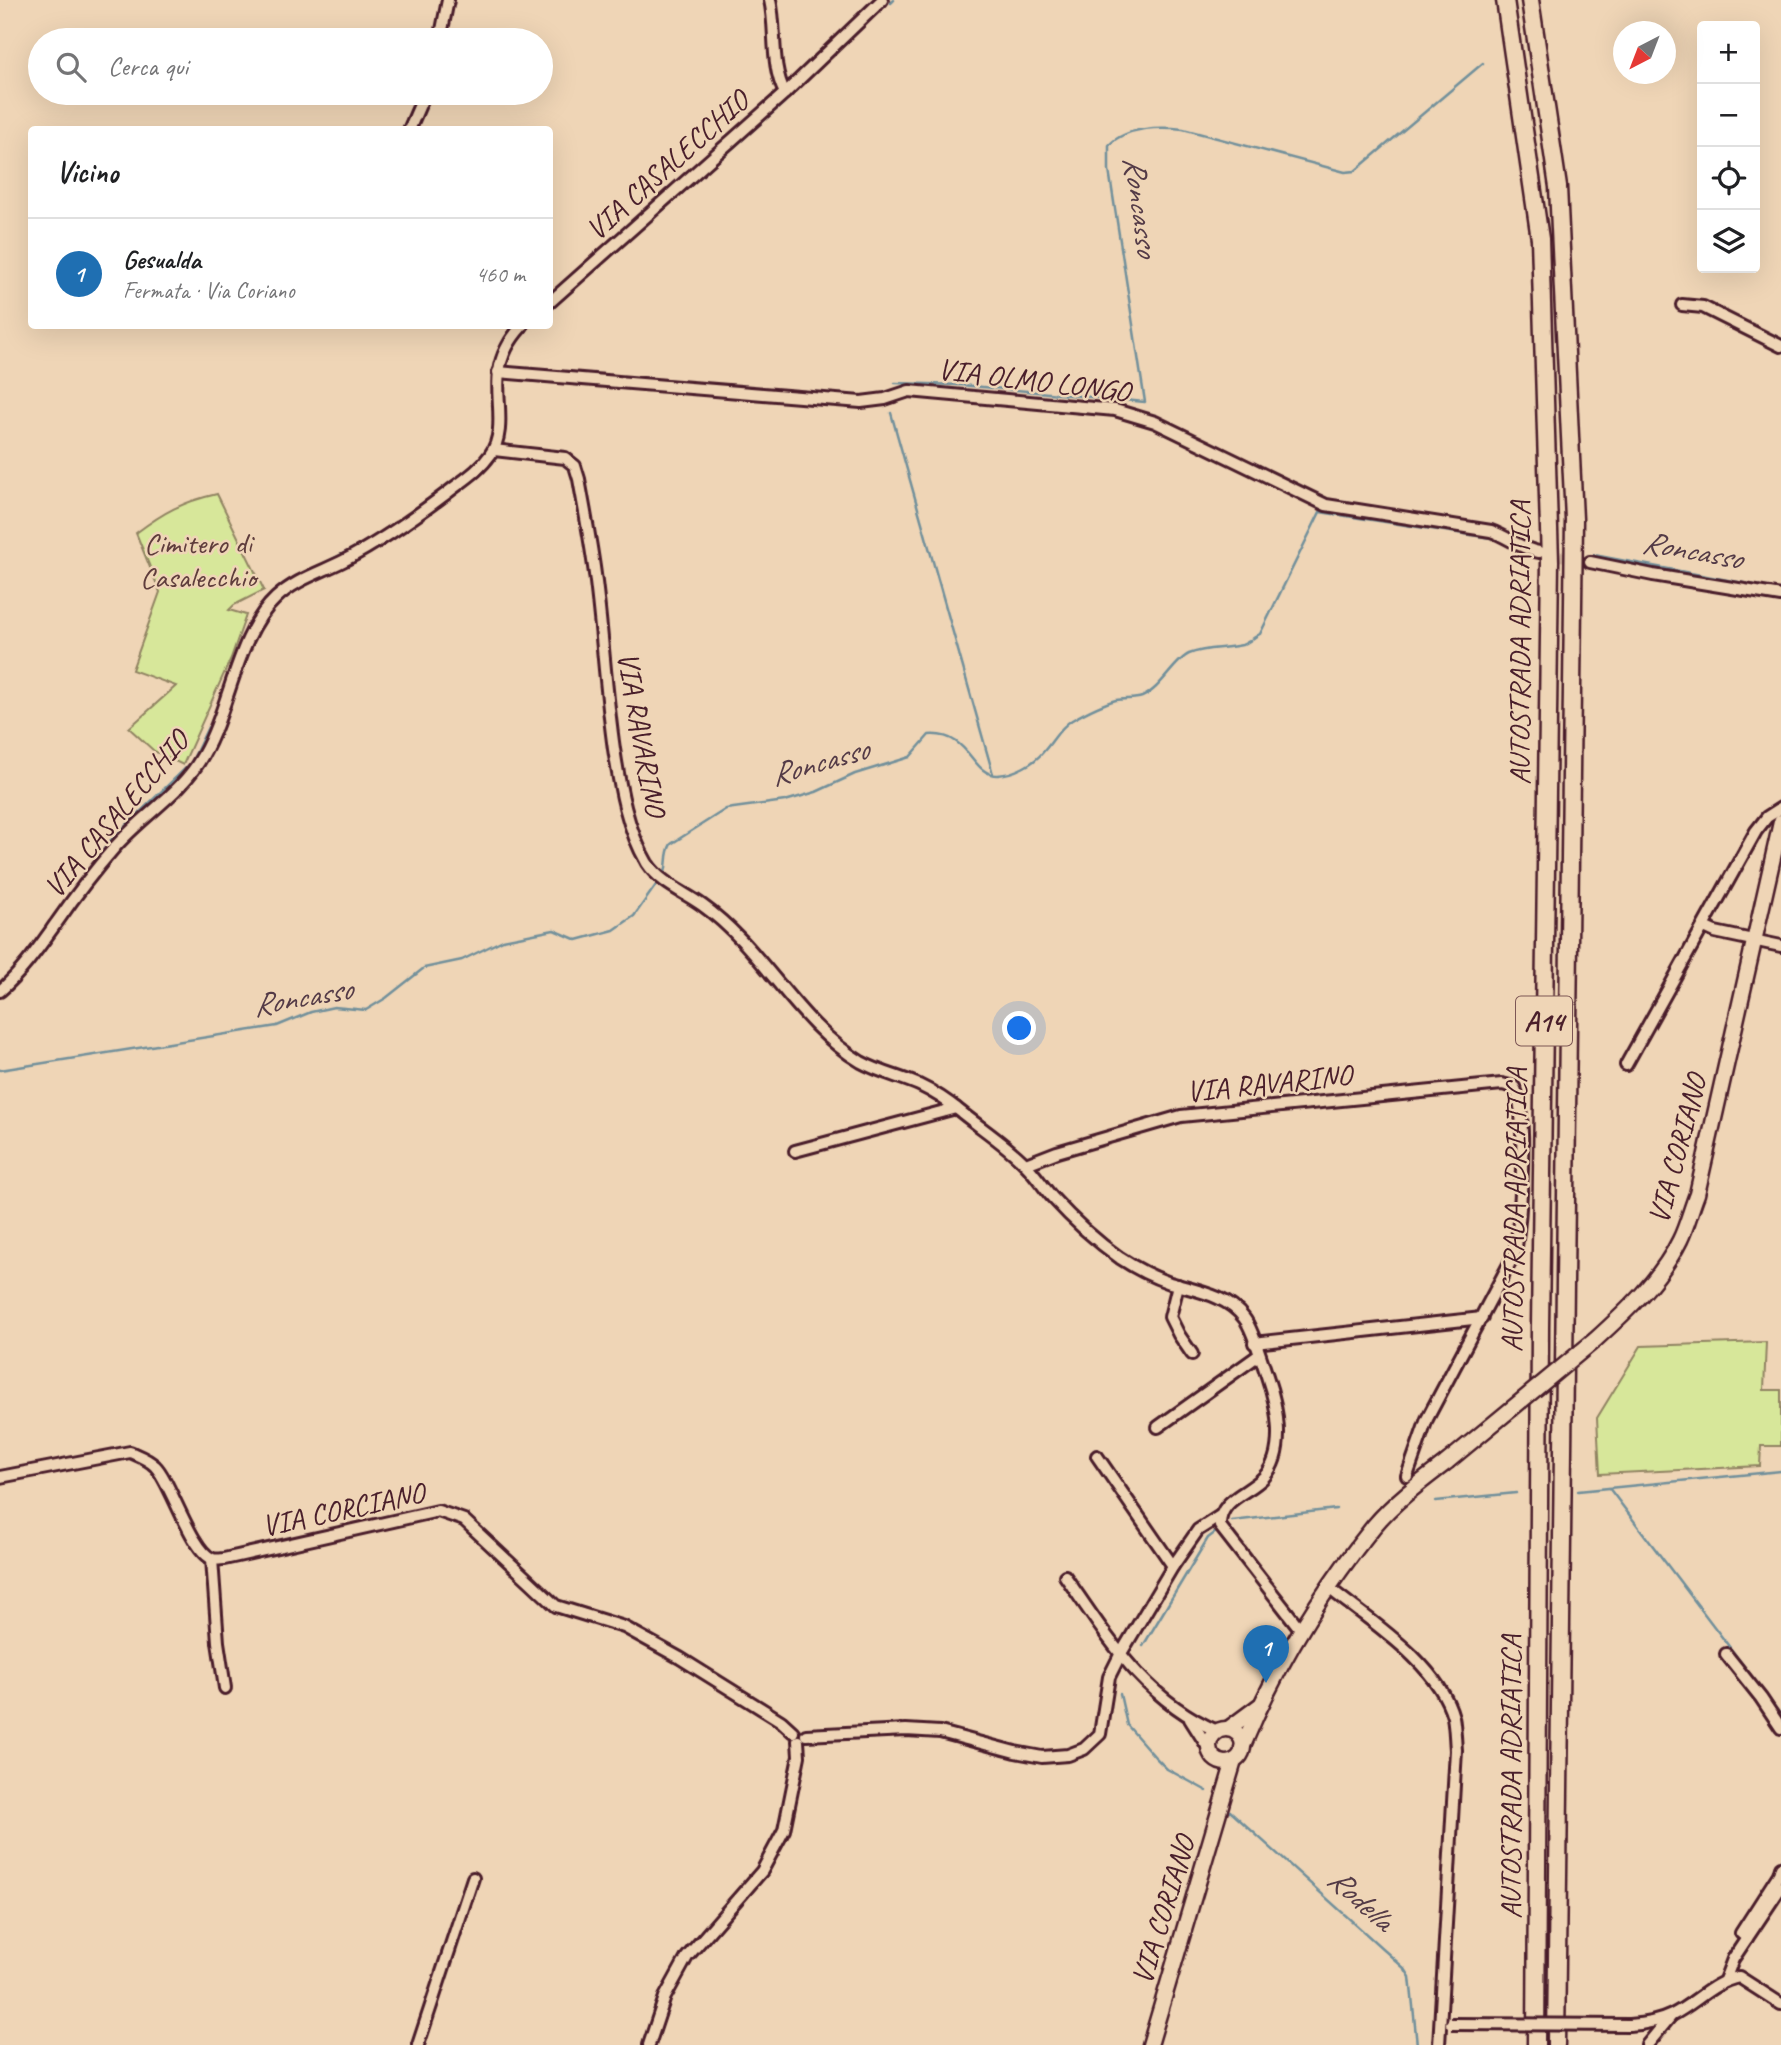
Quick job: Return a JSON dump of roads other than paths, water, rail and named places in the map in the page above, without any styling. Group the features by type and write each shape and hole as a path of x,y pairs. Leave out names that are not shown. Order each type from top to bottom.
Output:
{"highway":[{"name":"AUTOSTRADA ADRIATICA","path":"1505,0 1540,239 1550,561 1540,1341 1536,2045"},
{"name":"AUTOSTRADA ADRIATICA","path":"1530,0 1558,187 1574,519 1556,2045"}],"main road":[{"name":"VIA CORIANO","path":"1242,1748 1260,1705 1301,1630 1376,1524 1415,1487 1623,1315 1653,1282 1680,1241 1697,1194 1781,822"},
{"name":"VIA CORIANO","path":"1222,1730 1260,1705"},
{"path":"1212,1754 1224,1763 1234,1761 1242,1748 1240,1738 1222,1730 1210,1739 1212,1754 1226,1791"},
{"name":"VIA CORIANO","path":"1150,2045 1234,1761"}],"street":[{"path":"442,28 447,0"},
{"name":"VIA CASALECCHIO","path":"770,0 776,68 785,93"},
{"name":"VIA CASALECCHIO","path":"553,299 785,93 882,0"},
{"path":"411,126 420,105"},
{"path":"1682,305 1703,307 1781,346"},
{"path":"494,450 500,406 498,372 505,350 520,329"},
{"name":"VIA OLMO LONGO","path":"498,372 861,402 885,399 909,391 1115,410 1155,422 1326,505 1491,531 1508,538 1522,549 1539,552"},
{"name":"VIA CASALECCHIO","path":"0,991 19,975 83,886 118,844 176,790 201,759 215,733 250,634 261,614 276,597 302,579 343,561 393,533 482,466 494,450"},
{"name":"VIA RAVARINO","path":"494,450 565,458 575,466 596,582 609,715 622,797 635,836 649,866 668,884 704,906 729,928 828,1039 864,1063 922,1086 956,1108 1026,1164 1052,1197 1118,1257 1138,1269 1203,1292 1236,1308 1247,1321 1268,1378 1277,1451 1272,1465 1264,1478 1230,1502 1220,1516 1198,1530 1173,1566 1109,1677 1100,1734 1084,1749 1068,1755 1042,1757 940,1732 906,1730 799,1736"},
{"path":"1590,562 1781,596"},
{"path":"1626,1065 1756,831 1767,817 1781,808"},
{"path":"1704,927 1755,942 1781,946"},
{"name":"VIA RAVARINO","path":"1026,1164 1057,1152 1192,1114 1502,1084 1514,1087 1519,1094 1522,1126 1519,1229 1515,1253 1482,1318"},
{"path":"795,1151 956,1108"},
{"path":"1178,1285 1170,1317 1192,1354"},
{"path":"1254,1343 1482,1318"},
{"path":"1407,1476 1427,1419 1482,1318"},
{"path":"1158,1427 1259,1355"},
{"path":"0,1477 131,1452 156,1467 182,1518 212,1559 218,1642 225,1688"},
{"path":"1097,1456 1173,1566"},
{"name":"VIA CORCIANO","path":"212,1559 224,1559 438,1511 464,1520 556,1606 624,1627 680,1658 799,1736"},
{"path":"1220,1516 1220,1526 1227,1538 1301,1630"},
{"path":"1065,1576 1120,1655 1137,1675 1190,1719 1212,1754"},
{"path":"1329,1588 1424,1668 1441,1691 1452,1717 1456,1750 1439,2045"},
{"path":"1726,1654 1781,1728"},
{"path":"1190,1719 1222,1730"},
{"path":"649,2045 665,1997 687,1957 762,1871 784,1830 799,1756 799,1736"},
{"path":"1747,1938 1741,1933 1781,1867"},
{"path":"418,2045 473,1878"},
{"path":"1725,1980 1733,1959 1781,1887"},
{"path":"1439,2023 1649,2023 1672,2015 1725,1980 1739,1977 1781,2004"},
{"path":"1647,2045 1672,2015"}],"waterway":[{"name":"Roncasso","path":"891,3 894,0"},
{"name":"Roncasso","path":"895,383 961,385 1145,402 1109,170 1109,145 1134,131 1154,128 1183,129 1345,172 1355,171 1483,63"},
{"name":"Roncasso","path":"553,307 785,102"},
{"name":"Roncasso","path":"891,413 993,774"},
{"name":"Roncasso","path":"402,520 469,469"},
{"name":"Roncasso","path":"665,873 671,844 726,809 785,801 816,792 855,774 910,757 929,735 954,740 989,773 998,775 1023,768 1040,756 1060,730 1072,720 1110,702 1139,698 1149,693 1189,654 1242,645 1260,634 1320,512 1497,539"},
{"name":"Roncasso","path":"284,583 370,540"},
{"name":"Roncasso","path":"1594,555 1781,590"},
{"name":"Roncasso","path":"61,907 110,841 191,763 208,727"},
{"name":"Roncasso","path":"0,1070 277,1026 311,1012 334,1007 366,1010 424,968 462,960 503,940 554,930 577,940 614,930 634,916 656,885"},
{"name":"Rodella","path":"1578,1491 1781,1471"},
{"name":"Rodella","path":"1609,1488 1781,1715"},
{"name":"Rodella","path":"1436,1501 1516,1493"},
{"name":"Rodella","path":"1232,1521 1336,1509"},
{"name":"Rodella","path":"1143,1646 1208,1538 1216,1532"},
{"name":"Rodella","path":"1120,1694 1127,1725 1155,1757 1167,1769 1207,1791"},
{"name":"Rodella","path":"1230,1811 1405,1969 1410,1977 1417,2045"}],"tunnel":[{"path":"1545,553 1590,562"}],"place":[{"name":"Gesualda","path":"1266,1683"}],"park label":[{"name":"Cimitero di Casalecchio","path":"198,560"}]}
